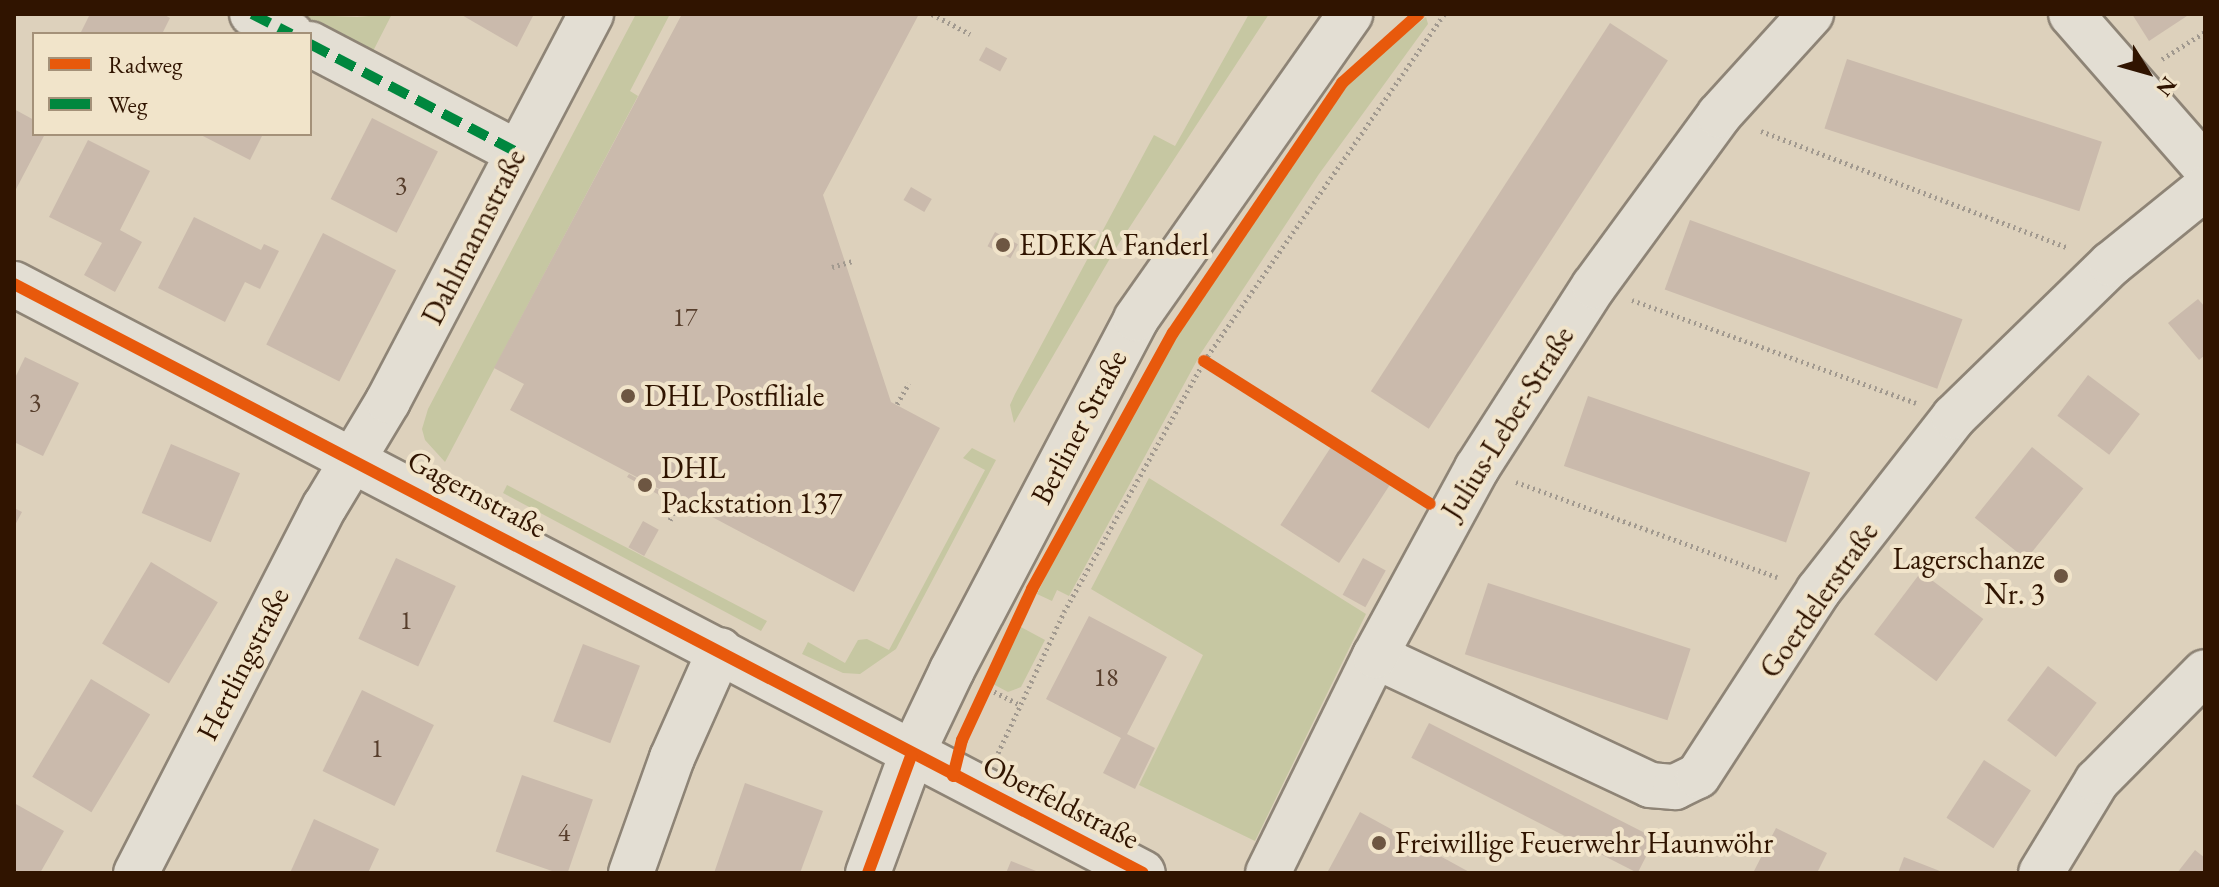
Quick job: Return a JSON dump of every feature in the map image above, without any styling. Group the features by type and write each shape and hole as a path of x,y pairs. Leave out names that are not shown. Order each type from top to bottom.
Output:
{"street":[{"path":"252,14 287,32"},
{"name":"Dahlmannstraße","path":"354,458 591,14"},
{"name":"Berliner Straße","path":"868,873 911,756 1136,319 1350,14"},
{"name":"Julius-Leber-Straße","path":"1268,873 1375,656 1477,468 1594,286 1719,115 1811,14"},
{"path":"2071,14 2205,167"},
{"path":"312,45 517,152"},
{"name":"Goerdelerstraße","path":"1375,656 1650,785 1675,787 1698,776 1716,756 1818,591 1954,417 2111,264 2205,188"},
{"name":"Gagernstraße","path":"14,284 720,650 911,756"},
{"name":"Hertlingstraße","path":"136,873 354,458"},
{"path":"631,873 672,758 720,650"},
{"path":"2041,873 2097,781 2205,672"},
{"name":"Oberfeldstraße","path":"911,756 1143,873"}],"path":[{"path":"932,14 970,34"},
{"path":"953,776 972,763 990,769 1064,612 1204,361 1444,14"},
{"path":"2157,62 2205,32"},
{"path":"1719,115 2111,264"},
{"path":"832,267 853,261"},
{"path":"1594,286 1954,417"},
{"path":"1204,361 1430,504"},
{"path":"897,404 909,383"},
{"path":"1477,468 1818,591"},
{"path":"670,520 680,500"},
{"path":"980,700 992,673"}],"green space":[{"path":"285,14 357,17 392,14 369,59"},
{"path":"636,14 670,14 630,91 638,96 445,462 425,440 422,429 428,409"},
{"path":"1249,14 1269,14 1116,248 1014,423 1010,405 1015,394 1154,135 1175,146"},
{"path":"1426,17 1428,24 1319,174 1201,353 1069,596 1057,590 1052,601 1037,594 1079,509 1177,337 1294,157 1358,72"},
{"path":"972,448 996,460 896,649 860,674 843,673 802,654 808,642 845,663 858,640 867,639 889,650 985,470 963,458"},
{"path":"1149,478 1366,614 1255,841 1139,785 1203,655 1091,589"},
{"path":"507,485 767,621 761,631 503,493"},
{"path":"1019,626 1045,640 1021,687 1008,692 991,683"}],"building":[{"path":"90,14 163,14 170,18 163,32 81,32"},
{"path":"460,14 534,14 517,47"},
{"path":"682,14 919,14 823,195 891,402 940,428 854,592 510,410 524,384 494,368"},
{"path":"2132,14 2190,14 2149,41"},
{"path":"1610,23 1668,61 1429,429 1371,391"},
{"path":"986,47 1007,58 1000,72 979,60"},
{"path":"1847,59 2102,142 2079,211 1824,128"},
{"path":"14,109 32,119 32,136 44,136 14,193"},
{"path":"372,118 438,152 397,233 331,199"},
{"path":"203,136 262,136 250,160"},
{"path":"88,140 150,171 120,230 142,242 115,292 84,275 102,243 49,217"},
{"path":"911,187 932,199 924,212 904,200"},
{"path":"194,217 261,250 264,244 279,251 260,289 245,282 225,322 158,288"},
{"path":"1690,220 1963,319 1937,389 1665,290"},
{"name":"EDEKA Fanderl","path":"995,232 1018,244 1010,258 987,246"},
{"path":"323,233 396,270 339,382 266,344"},
{"path":"2198,299 2205,307 2205,355 2199,360 2168,323"},
{"path":"25,357 79,383 43,456 14,442 14,380"},
{"path":"2088,375 2140,414 2109,455 2057,416"},
{"path":"1588,396 1810,473 1786,542 1564,466"},
{"path":"171,444 240,473 211,542 142,513"},
{"path":"1331,447 1390,485 1339,563 1280,525"},
{"path":"2032,447 2083,489 2026,559 1975,518"},
{"path":"629,474 663,492 661,496 627,477"},
{"path":"14,508 22,512 14,527"},
{"path":"643,521 659,530 644,556 628,547"},
{"path":"396,558 456,586 418,667 358,639"},
{"path":"1363,558 1386,571 1365,607 1343,595"},
{"path":"151,562 218,602 169,684 102,643"},
{"path":"1921,572 1983,619 1936,681 1874,634"},
{"path":"1488,583 1691,649 1667,720 1465,654"},
{"path":"1089,616 1167,657 1127,734 1155,748 1135,789 1103,773 1121,738 1046,699"},
{"path":"583,644 640,666 610,743 553,721"},
{"path":"2048,666 2097,703 2056,757 2007,720"},
{"path":"91,679 150,715 91,812 32,777"},
{"path":"362,690 434,725 394,806 323,771"},
{"path":"1429,723 1655,838 1637,873 1411,758"},
{"path":"1984,760 2031,790 1993,848 1946,818"},
{"path":"522,775 593,799 568,873 558,873 496,852"},
{"path":"745,783 823,811 800,873 714,873"},
{"path":"14,803 64,831 40,873 14,873"},
{"name":"Freiwillige Feuerwehr Haunwöhr","path":"1360,812 1471,873 1327,873"},
{"path":"314,819 379,849 368,873 290,873"},
{"path":"1776,828 1827,853 1817,873 1753,873"},
{"path":"2195,850 2205,858 2205,873 2177,873"},
{"path":"1904,857 1945,873 1898,873"},
{"path":"1011,861 1041,873 1006,873"}],"marked path":[{"path":"252,14 287,32"},
{"path":"312,45 517,152"}],"cycle path":[{"path":"953,776 962,740 1032,589 1173,333 1342,83 1419,14"},
{"path":"14,284 1143,873"},
{"path":"1204,361 1430,504"},
{"path":"868,873 911,756"}],"place":[{"name":"EDEKA Fanderl","path":"1003,245"},
{"name":"DHL Postfiliale","path":"628,396"},
{"name":"DHL Packstation 137","path":"645,485"},
{"name":"Lagerschanze Nr. 3","path":"2061,576"},
{"name":"Freiwillige Feuerwehr Haunwöhr","path":"1379,843"}]}
